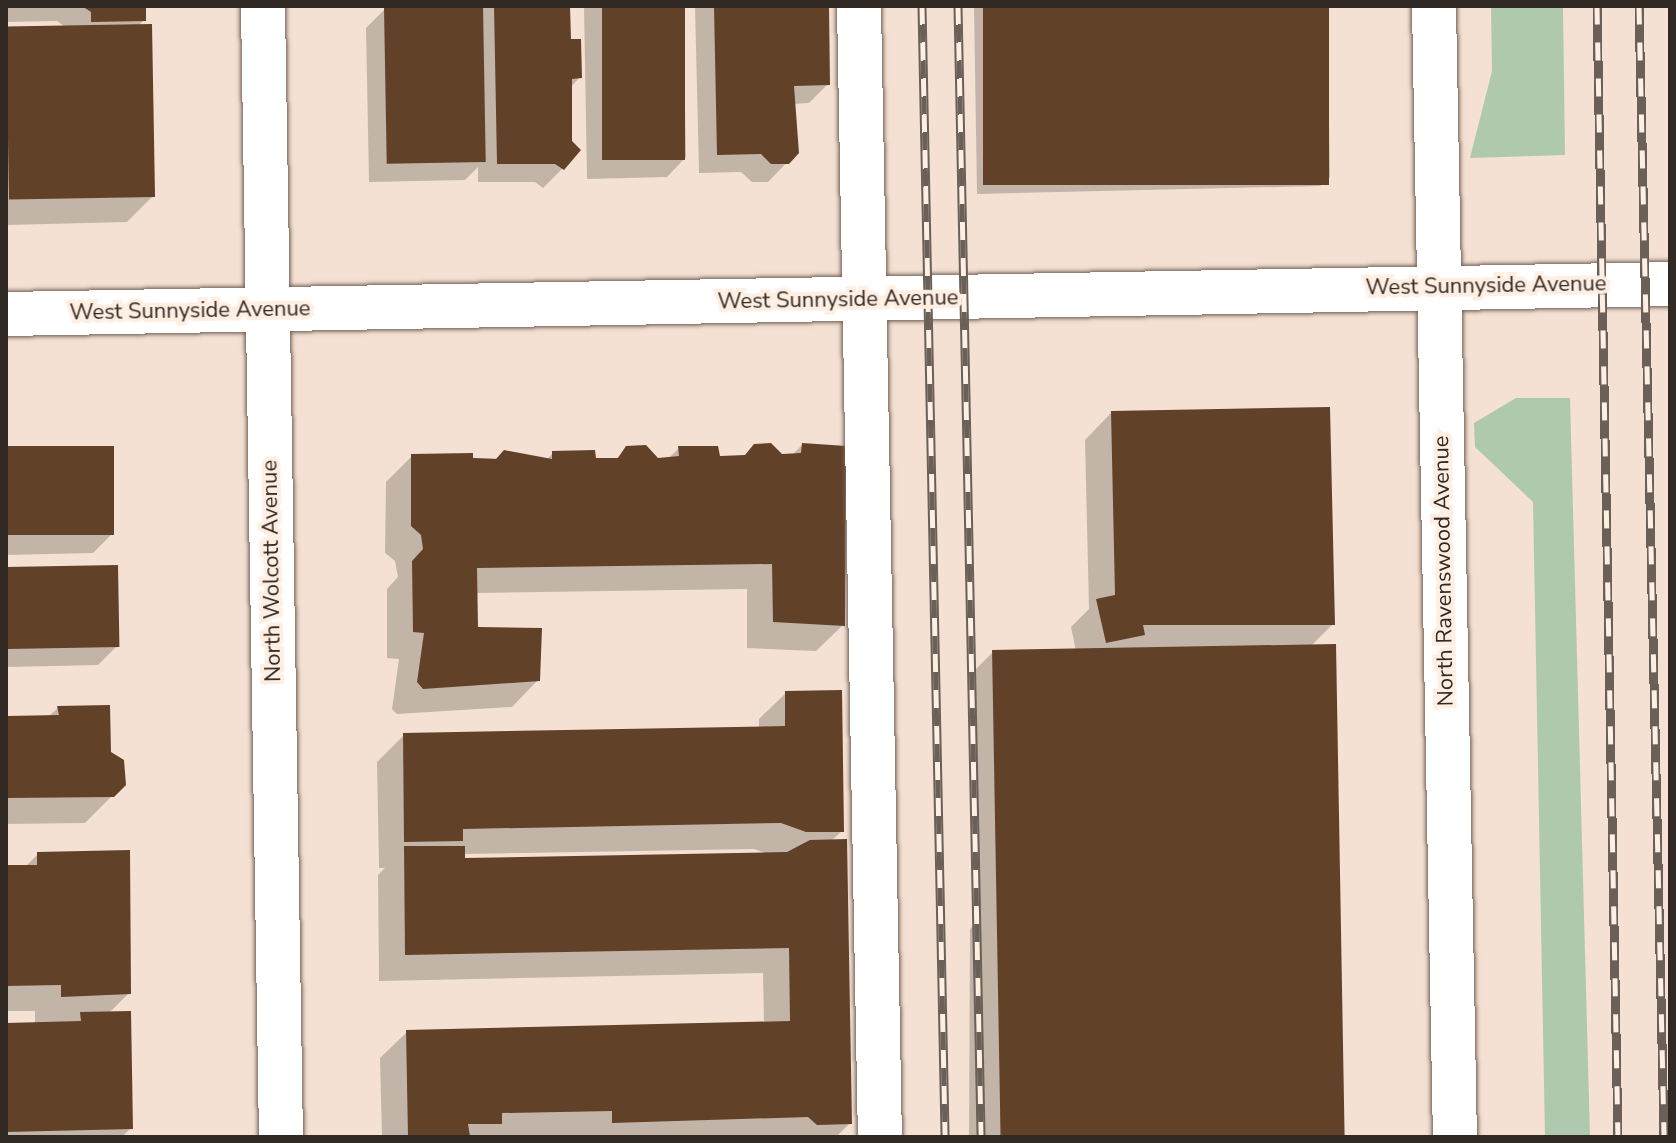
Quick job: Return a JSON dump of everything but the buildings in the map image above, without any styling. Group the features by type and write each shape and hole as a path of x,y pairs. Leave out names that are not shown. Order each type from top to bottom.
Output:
{"street":[{"name":"North Wolcott Avenue","path":"263,6 281,1137"},
{"path":"859,6 880,1137"},
{"name":"North Ravenswood Avenue","path":"1434,6 1455,1137"},
{"name":"West Sunnyside Avenue","path":"6,314 1670,284"}],"green space":[{"path":"1491,6 1563,6 1565,155 1470,158 1492,71"},
{"path":"1516,398 1570,398 1590,1137 1545,1137 1533,502 1475,447 1474,423"}],"railway":[{"path":"922,6 945,1137"},
{"path":"958,6 981,1137"},
{"path":"1597,6 1618,1137"},
{"path":"1639,6 1664,1137"}]}
